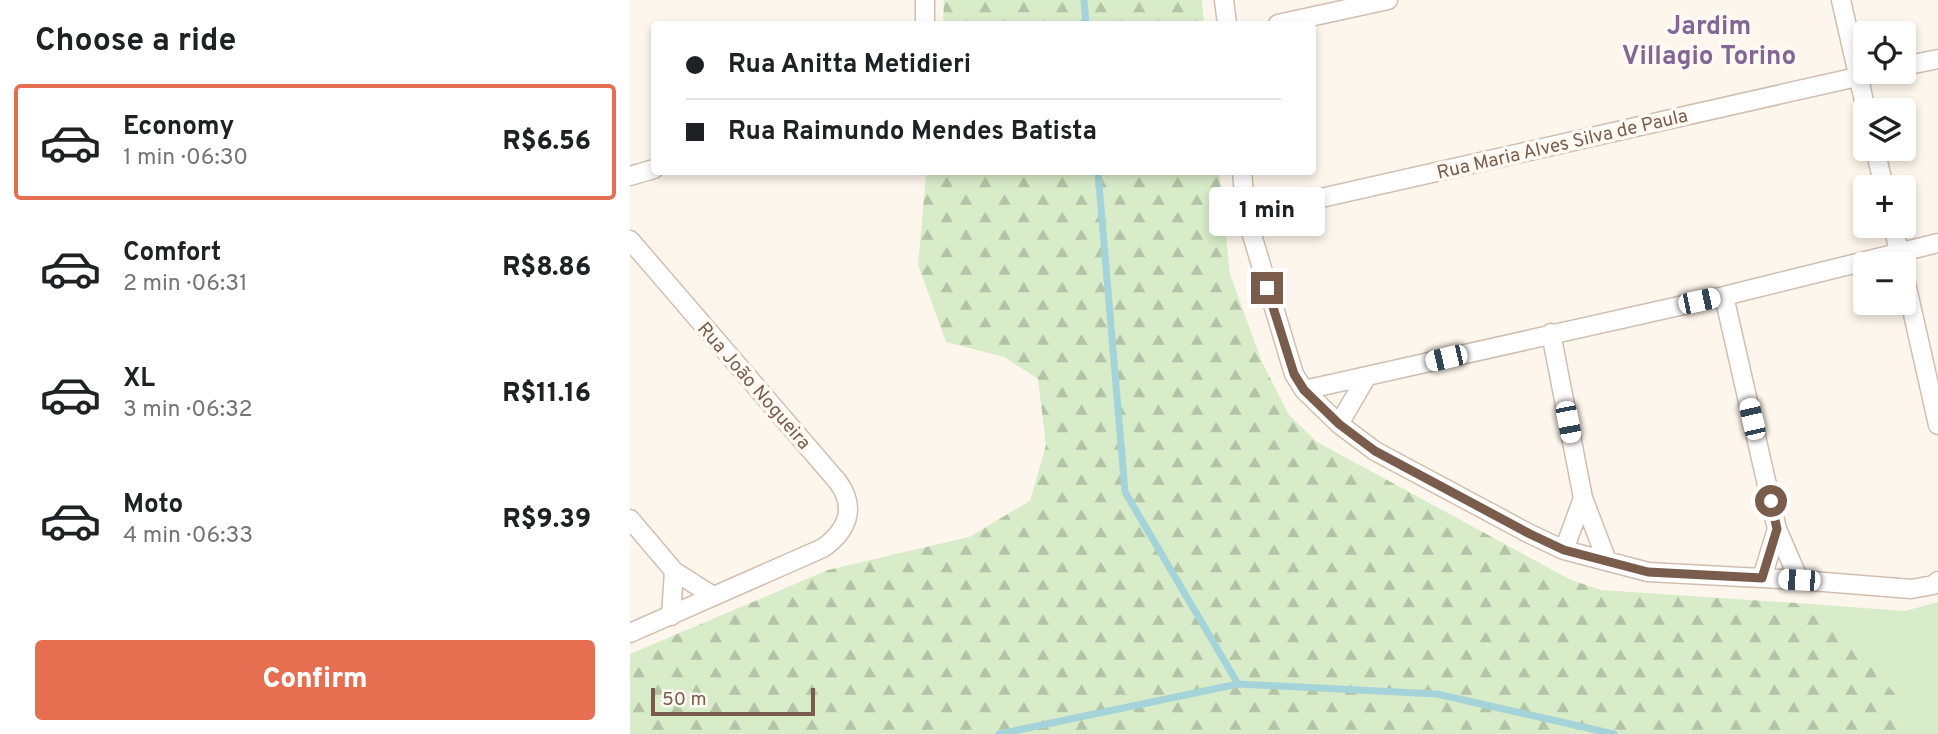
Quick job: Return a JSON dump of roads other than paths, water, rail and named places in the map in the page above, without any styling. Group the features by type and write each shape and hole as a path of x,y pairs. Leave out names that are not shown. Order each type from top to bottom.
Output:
{"street":[{"path":"925,0 925,21"},
{"path":"1224,0 1227,21"},
{"path":"1292,21 1388,0"},
{"path":"1841,0 1853,54"},
{"path":"1916,64 1938,60"},
{"name":"Rua Maria Alves Silva de Paula","path":"1246,215 1853,77"},
{"path":"630,176 651,170"},
{"path":"1242,175 1246,215 1294,374 1304,390 1339,424 1375,451 1564,550 1648,572 1912,589 1933,585 1938,581"},
{"name":"Rua João Nogueira","path":"630,240 845,491 848,503 845,528 823,548 713,596"},
{"path":"1915,252 1938,243"},
{"path":"1304,390 1551,333 1853,268"},
{"path":"1724,296 1777,529 1799,580"},
{"path":"1913,315 1938,425"},
{"path":"1551,333 1583,498 1606,561"},
{"path":"1339,424 1367,376"},
{"path":"1564,550 1583,498"},
{"path":"630,519 674,571 713,596"},
{"path":"1762,578 1777,529"},
{"path":"671,616 674,571"},
{"path":"630,633 713,596"}],"waterway":[{"path":"1084,0 1086,21"},
{"path":"1098,175 1125,492 1238,684"},
{"path":"999,734 1238,684 1437,694 1614,734"}],"district":[{"name":"Jardim Villagio Torino","path":"1709,40"}]}
